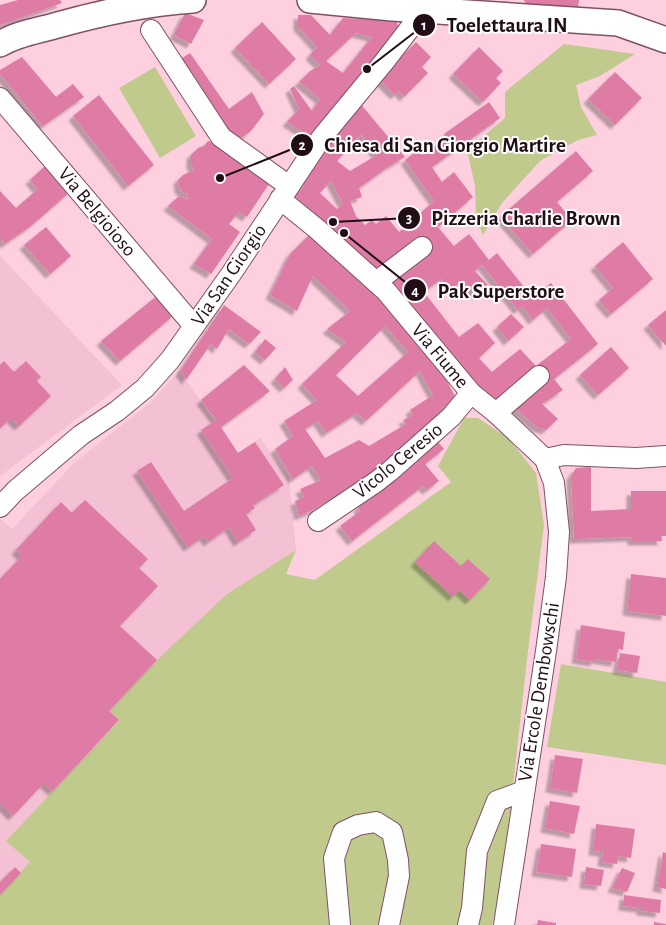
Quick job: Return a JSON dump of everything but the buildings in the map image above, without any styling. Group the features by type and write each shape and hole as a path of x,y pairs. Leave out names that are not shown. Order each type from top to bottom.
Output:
{"main road":[{"path":"0,44 25,34 68,11 96,0"},
{"path":"25,34 139,5 193,0"},
{"path":"317,0 424,10 503,8 618,23 666,40"}],"street":[{"name":"Via San Giorgio","path":"0,507 15,491 81,435 144,388 170,360 322,137 424,10"},
{"name":"Via Fiume","path":"151,30 221,137 285,192 317,228 376,282 418,328 471,393 496,412 545,459"},
{"name":"Via Belgioioso","path":"0,98 194,326"},
{"path":"376,282 422,247"},
{"path":"496,412 538,376"},
{"name":"Vicolo Ceresio","path":"318,521 390,472 451,417 471,393"},
{"path":"545,459 564,455 636,458 666,456"},
{"name":"Via Ercole Dembowschi","path":"504,925 556,577 558,541 554,483 545,459"},
{"path":"468,925 472,908 477,851 497,801 524,791"},
{"path":"340,925 334,858 343,832 358,825 376,822 392,832 398,860 399,876 389,925"}],"shaded area":[{"path":"0,256 122,385 0,476"},
{"path":"180,371 237,453 260,438 289,477 296,550 227,594 119,720 7,841 30,862 0,895 0,520 12,529 75,462 150,403"}],"green space":[{"path":"564,44 635,54 600,76 576,85 581,107 597,135 578,140 540,161 502,203 483,235 476,219 475,186 467,150 505,118 505,92"},
{"path":"155,67 196,136 160,158 119,88"},
{"path":"464,418 478,418 508,438 536,473 544,525 503,876 492,925 0,925 0,895 30,862 6,841 119,721 109,711 157,660 227,594 296,550 286,574 315,580 451,482 438,466"},
{"path":"561,664 666,682 666,765 547,747"}],"place":[{"name":"Toelettaura IN","path":"367,69"},
{"name":"Chiesa di San Giorgio Martire","path":"220,178"},
{"name":"Pizzeria Charlie Brown","path":"333,222"},
{"name":"Pak Superstore","path":"344,233"}]}
